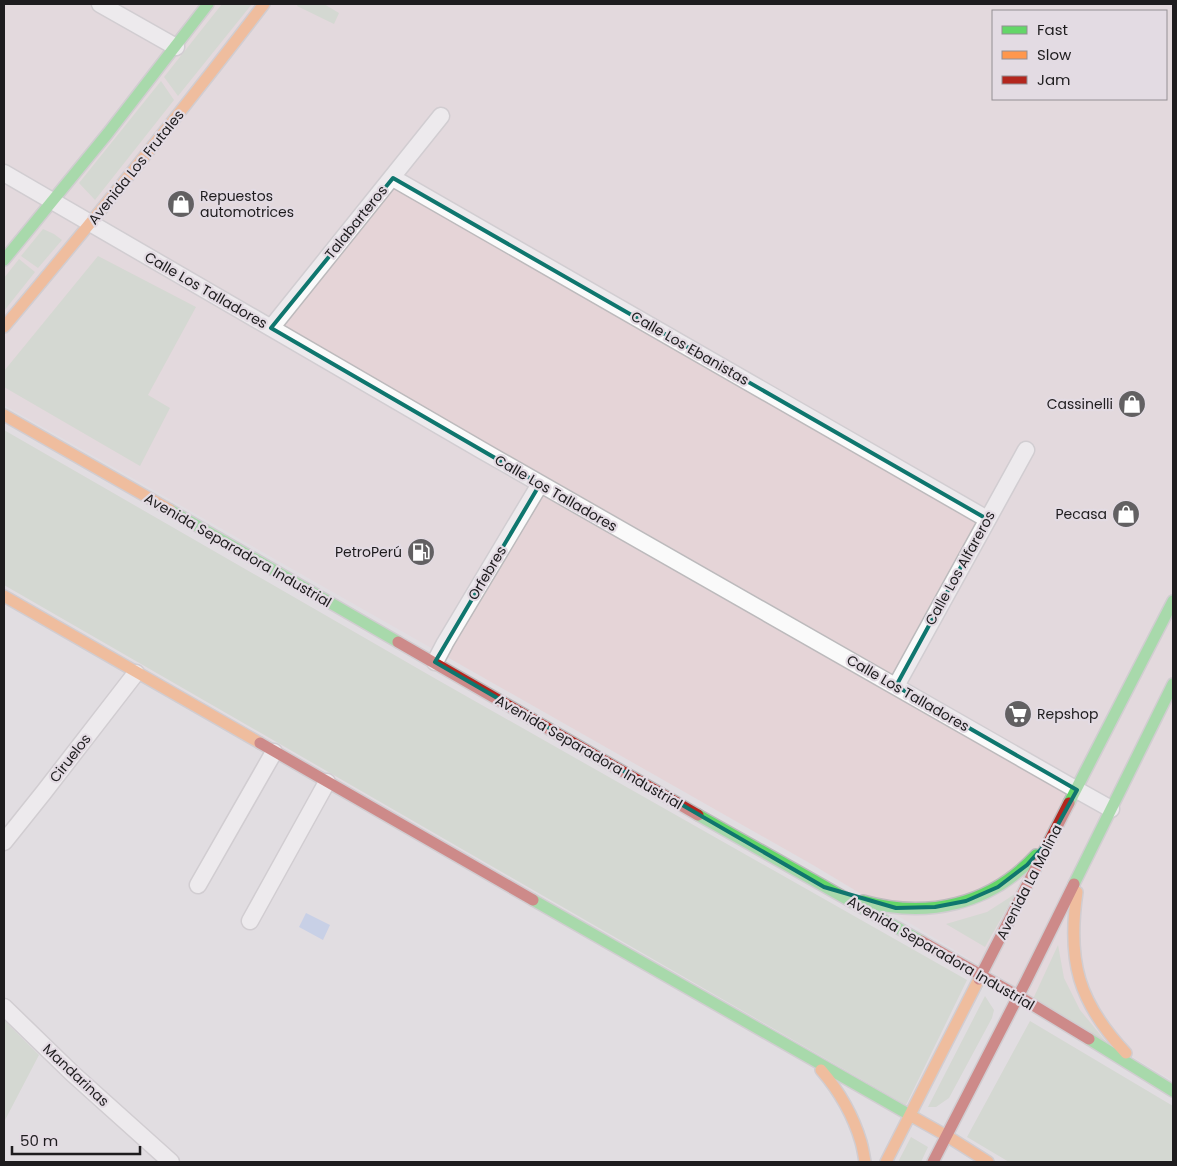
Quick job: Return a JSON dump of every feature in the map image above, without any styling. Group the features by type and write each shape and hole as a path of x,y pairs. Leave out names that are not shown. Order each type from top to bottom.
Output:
{"main road":[{"path":"4,260 176,47 208,4"},
{"name":"Avenida Los Frutales","path":"4,327 91,223 264,4"},
{"name":"Avenida Separadora Industrial","path":"4,416 824,887 1018,996 1173,1091"},
{"path":"4,596 947,1136 988,1162"},
{"name":"Avenida La Molina","path":"886,1162 1173,602"},
{"path":"934,1162 1173,684"},
{"path":"824,887 861,901 896,908 935,907 966,901 998,887 1027,865 1050,839"},
{"path":"1085,861 1076,893 1072,922 1073,950 1078,978 1089,1004 1103,1028 1122,1050 1150,1077"},
{"path":"814,1061 834,1084 849,1110 860,1139 865,1162"}],"street":[{"path":"100,4 176,47"},
{"name":"Talabarteros","path":"271,328 441,116"},
{"name":"Calle Los Talladores","path":"4,173 540,484 1076,790 1111,808"},
{"name":"Calle Los Ebanistas","path":"392,178 987,518"},
{"name":"Calle Los Alfareros","path":"896,686 1026,450"},
{"name":"Orfebres","path":"435,662 445,642 540,484"},
{"name":"Ciruelos","path":"4,842 136,673"},
{"path":"198,885 274,752"},
{"path":"250,921 327,782"},
{"name":"Mandarinas","path":"4,1007 73,1074 171,1162"}],"highlighted area":[{"path":"393,178 987,519 896,686 1077,790 1050,839 1027,865 998,887 966,901 935,907 896,908 824,887 435,662 540,484 271,328"}],"shaded area":[{"path":"4,4 1173,4 1173,1081 813,865 4,405"}],"green space":[{"path":"222,4 252,4 178,96 164,77"},
{"path":"298,4 324,4 339,13 334,24 297,6"},
{"path":"161,81 174,100 95,200 79,183"},
{"path":"43,229 62,240 38,268 21,256"},
{"path":"98,256 196,307 148,395 170,408 140,466 4,387 4,371"},
{"path":"19,259 35,272 4,311 4,278"},
{"path":"4,430 436,679 967,980 906,1105 4,585"},
{"path":"1015,894 985,947 946,924 987,912"},
{"path":"1058,945 1064,978 1080,1010 1108,1044 1033,999"},
{"path":"985,996 994,1010 992,1018 949,1098 936,1107 928,1107"},
{"path":"4,1020 39,1055 4,1122"},
{"path":"1030,1021 1173,1106 1173,1162 1009,1162 967,1137"},
{"path":"911,1137 928,1147 921,1162 898,1162"}],"water":[{"path":"306,913 330,925 323,940 299,927"}],"traffic: fast":[{"path":"4,260 108,133 208,4"},
{"path":"170,510 398,642"},
{"path":"1069,803 1173,601"},
{"path":"1074,884 1173,684"},
{"path":"698,815 921,941"},
{"path":"863,901 911,908 934,908 956,904 999,886 1036,855"},
{"path":"533,900 915,1118"},
{"path":"1089,1039 1173,1091"}],"traffic: slow":[{"path":"4,327 136,167 264,4"},
{"path":"4,415 170,510"},
{"path":"4,596 260,743"},
{"path":"1077,892 1074,939 1075,960 1080,979 1087,998 1097,1016 1126,1053"},
{"path":"886,1162 979,979"},
{"path":"821,1070 840,1095 850,1113 858,1132 865,1162"},
{"path":"915,1118 988,1162"}],"traffic: jam":[{"path":"398,642 698,815"},
{"path":"260,743 533,900"},
{"path":"979,979 1069,803"},
{"path":"933,1162 1074,884"},
{"path":"921,941 1089,1039"}],"place":[{"name":"Repuestos automotrices","path":"181,204"},
{"name":"Cassinelli","path":"1132,404"},
{"name":"Pecasa","path":"1126,514"},
{"name":"PetroPerú","path":"421,552"},
{"name":"Repshop","path":"1018,714"}]}
